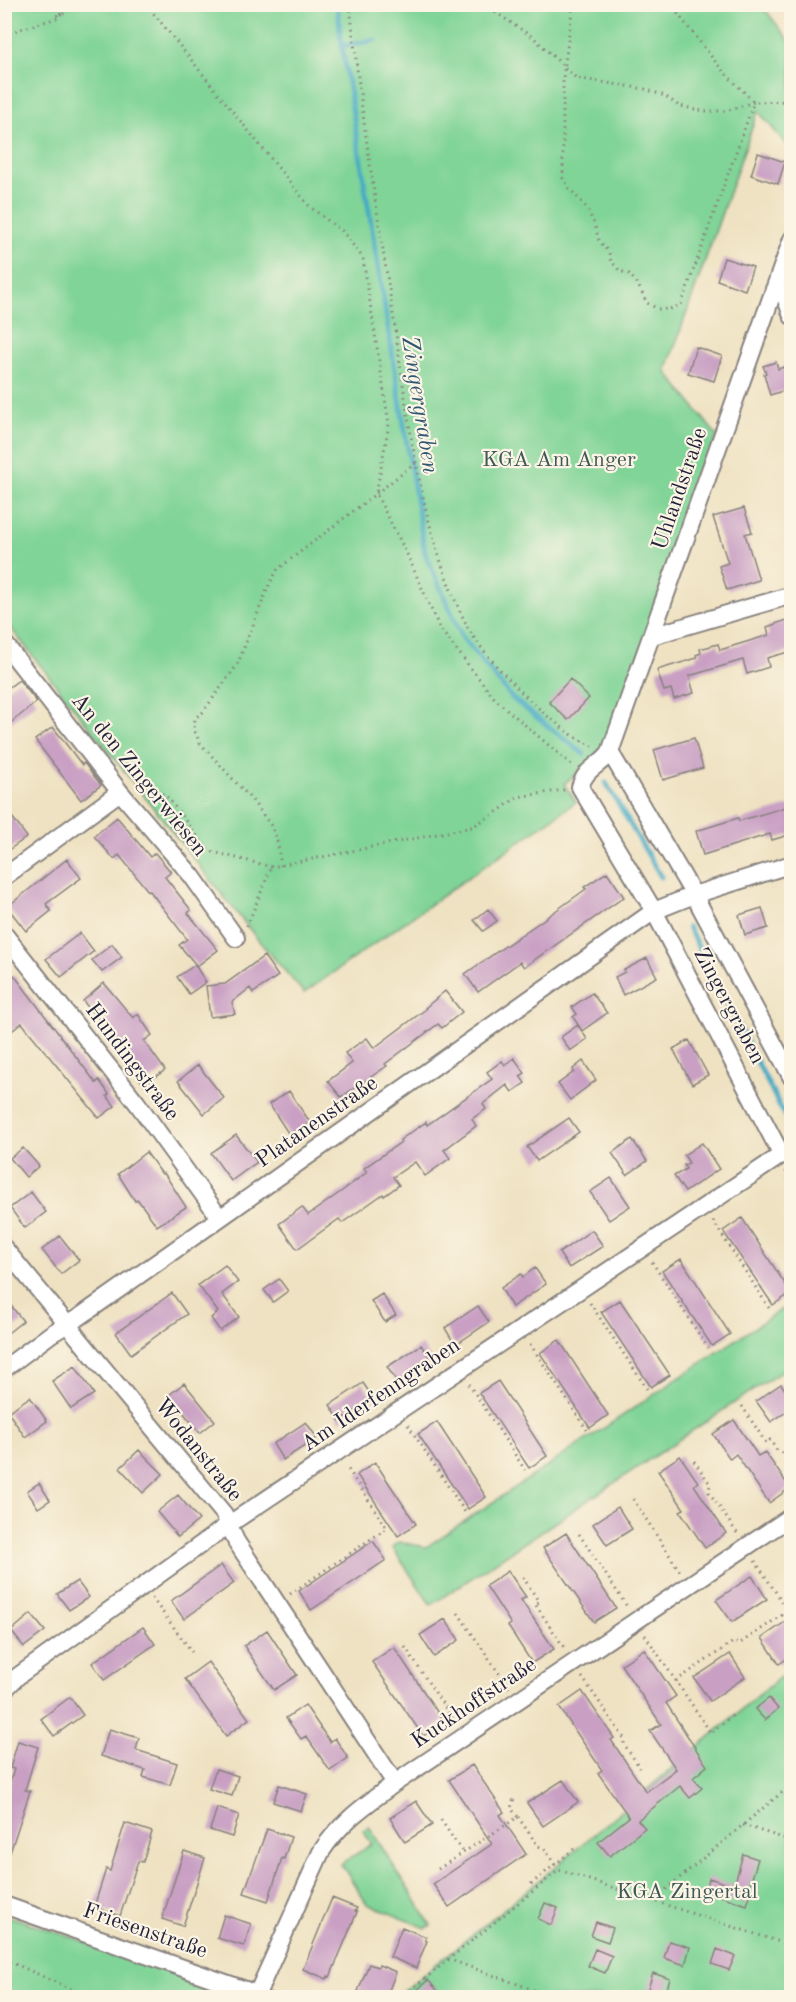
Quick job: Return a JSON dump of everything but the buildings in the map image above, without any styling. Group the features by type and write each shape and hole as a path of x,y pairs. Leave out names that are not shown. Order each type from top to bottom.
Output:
{"street":[{"name":"Uhlandstraße","path":"608,755 792,239"},
{"path":"774,289 784,293 792,316"},
{"path":"652,636 792,595"},
{"name":"An den Zingerwiesen","path":"4,643 120,792 192,876 236,938"},
{"path":"582,781 608,755"},
{"name":"Zingergraben","path":"608,755 694,895 792,1078"},
{"name":"Zingergraben","path":"582,781 786,1151"},
{"path":"4,877 120,792"},
{"path":"654,911 694,895 792,864"},
{"name":"Platanenstraße","path":"4,1368 654,911"},
{"name":"Hundingstraße","path":"4,934 137,1103 220,1218"},
{"name":"Am Iderfenngraben","path":"4,1690 18,1676 228,1525 786,1151"},
{"name":"Wodanstraße","path":"4,1248 224,1514 241,1550 396,1783"},
{"name":"Kuckhoffstraße","path":"264,1996 310,1873 330,1837 352,1815 792,1516"},
{"name":"Friesenstraße","path":"4,1905 264,1996"}],"path":[{"path":"57,18 61,4"},
{"path":"57,18 71,4"},
{"path":"4,34 57,18 79,4"},
{"path":"146,4 310,207 342,231 363,258 389,424 376,494 406,552 440,629 496,700 582,781"},
{"path":"350,4 358,88 417,462 437,552 476,642 557,724 586,744 608,755"},
{"path":"479,4 534,38 576,78 645,89 665,96 679,106 704,111 726,111 754,102 792,101"},
{"path":"573,4 564,68 563,178 586,207 599,240 609,252 611,261 620,271 629,274 637,283 647,303 658,309 669,309 681,304 754,102"},
{"path":"670,4 722,69 754,102"},
{"path":"281,866 277,840 272,827 252,800 200,743 194,730 195,718 203,712 237,665 269,585 279,569 417,462"},
{"path":"120,792 141,787 157,790 168,798 209,851 272,867 472,827 518,797 582,781"},
{"path":"236,938 247,926 272,867"},
{"path":"710,1217 770,1308"},
{"path":"649,1258 708,1348"},
{"path":"588,1299 647,1389"},
{"path":"527,1339 587,1430"},
{"path":"466,1379 525,1470"},
{"path":"742,1406 766,1443 770,1440 778,1452 786,1454"},
{"path":"405,1420 465,1512"},
{"path":"284,1599 387,1528 343,1461"},
{"path":"694,1461 710,1484 709,1492 740,1538"},
{"path":"633,1499 683,1577"},
{"path":"579,1534 630,1612"},
{"path":"754,1559 791,1615 792,1622"},
{"path":"523,1577 539,1602 535,1604 567,1653"},
{"path":"150,1594 192,1652"},
{"path":"676,1681 733,1642 739,1644 788,1611"},
{"path":"458,1613 510,1690"},
{"path":"644,1633 711,1733 733,1715"},
{"path":"405,1647 457,1725"},
{"path":"581,1676 624,1738 624,1744 640,1768"},
{"path":"652,1901 792,1784"},
{"path":"514,1798 511,1808 538,1846 543,1848 555,1865"},
{"path":"438,1869 518,1817"},
{"path":"441,1820 463,1853"},
{"path":"743,1825 792,1841"},
{"path":"531,1884 574,1849"},
{"path":"401,1998 558,1869 792,1946"},
{"path":"4,1959 91,1998"},
{"path":"448,1959 556,1998"}],"green space":[{"name":"KGA Am Anger","path":"761,4 791,43 791,150 758,111 666,371 717,436 607,749 564,784 576,802 304,993 259,941 5,621 5,5"},
{"path":"791,1303 791,1365 431,1605 392,1547 399,1542 426,1547"},
{"name":"KGA Zingertal","path":"791,1668 791,1997 395,1998 560,1863"},
{"path":"369,1827 431,1925 426,1928 367,1904 341,1864 372,1844 363,1830"},
{"path":"5,1915 250,1997 5,1997"}],"waterway":[{"name":"Zingergraben","path":"337,4 425,553 462,637 513,699 584,754"},
{"path":"342,46 376,40"},
{"name":"Zingergraben","path":"606,783 661,877"},
{"name":"Zingergraben","path":"688,927 792,1130"}]}
